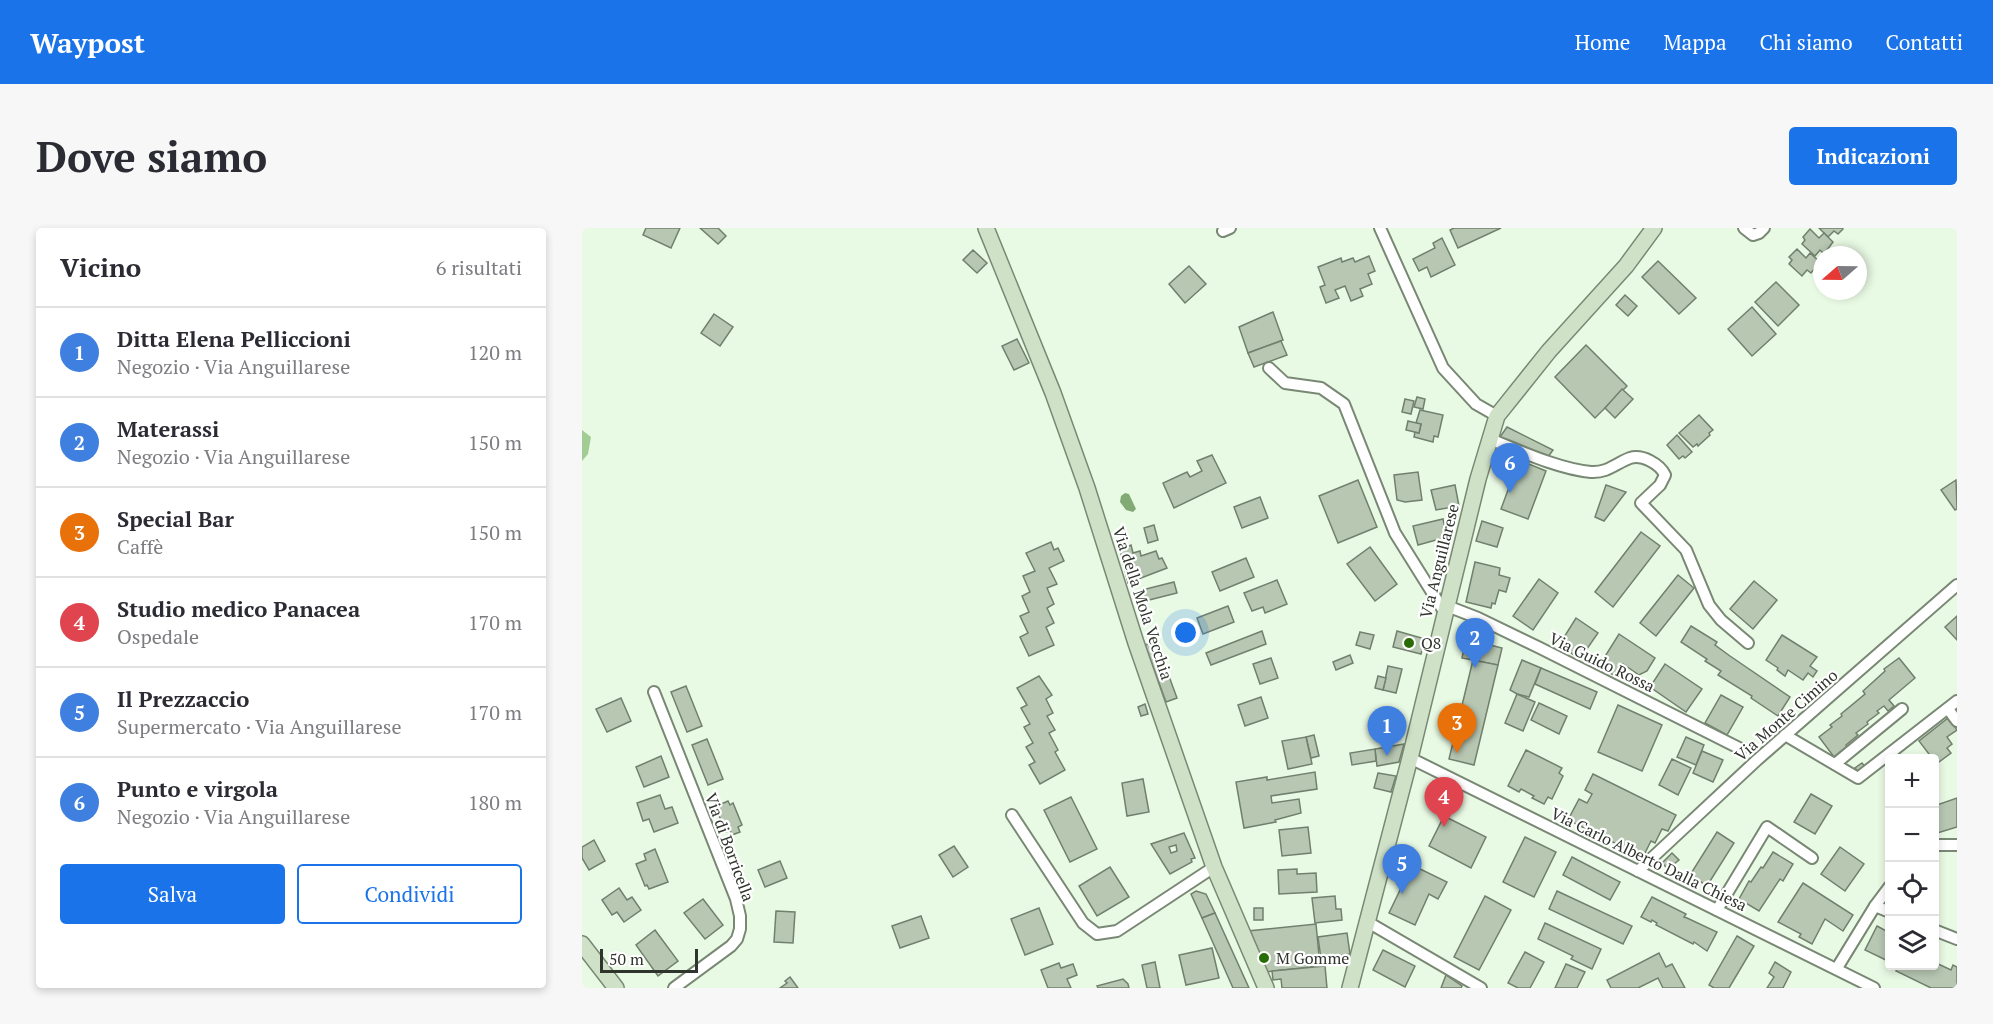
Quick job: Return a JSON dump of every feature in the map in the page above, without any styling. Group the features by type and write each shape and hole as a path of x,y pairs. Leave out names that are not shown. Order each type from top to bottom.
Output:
{"main road":[{"name":"Via della Mola Vecchia","path":"986,228 1053,393 1088,488 1136,643 1214,867 1266,988"},
{"name":"Via Anguillarese","path":"1350,988 1410,758 1478,479 1497,416 1548,351 1626,266 1654,228"},
{"path":"582,944 616,988"}],"street":[{"path":"1380,228 1443,368 1476,404 1497,416"},
{"path":"1744,228 1753,235 1764,228"},
{"path":"1269,368 1285,383 1321,388 1344,404 1395,533 1446,610"},
{"path":"1490,439 1541,459 1592,472 1610,470 1632,457 1649,460 1662,469 1665,474 1660,485 1641,503 1686,550 1709,605 1721,620 1748,643"},
{"name":"Via Monte Cimino","path":"1638,871 1785,735 1957,585"},
{"name":"Via Guido Rossa","path":"1446,610 1478,618 1742,749"},
{"name":"Via di Borricella","path":"654,692 729,881 740,916 737,939 674,988"},
{"path":"1785,735 1858,778 1957,701"},
{"path":"1835,764 1902,709"},
{"path":"1948,709 1957,721"},
{"name":"Via Carlo Alberto Dalla Chiesa","path":"1410,758 1874,988"},
{"path":"1012,815 1083,923 1097,934 1117,931 1214,867"},
{"path":"1717,910 1767,827 1812,858"},
{"path":"1939,845 1957,845"},
{"path":"1837,968 1885,893"},
{"path":"1875,906 1885,910"},
{"path":"1366,921 1482,988"},
{"path":"1939,932 1957,939"}],"shaded area":[{"path":"582,430 591,437 588,454 582,461"},
{"path":"1125,493 1129,494 1136,509 1133,512 1126,510 1120,502 1121,496"}],"building":[{"path":"646,228 680,228 671,248 643,235"},
{"path":"700,228 718,228 726,236 718,244"},
{"path":"1454,228 1501,228 1458,248 1450,230"},
{"path":"1819,228 1843,229 1838,234 1834,231 1828,237"},
{"path":"1810,229 1819,238 1824,233 1833,242 1830,246 1813,246 1813,254 1802,244 1805,240 1803,237"},
{"path":"1442,238 1455,265 1431,277 1427,267 1419,271 1413,259 1435,248 1433,243"},
{"path":"1797,249 1806,258 1810,253 1813,256 1813,271 1811,273 1807,270 1802,276 1789,264 1792,260 1789,257"},
{"path":"973,250 987,263 977,273 963,260"},
{"path":"1369,256 1375,271 1368,274 1372,284 1360,289 1363,296 1351,301 1345,286 1335,290 1339,298 1326,303 1320,287 1325,285 1318,267 1341,258 1342,262 1353,258 1355,262"},
{"path":"1658,261 1696,298 1679,314 1642,277"},
{"path":"1189,266 1206,284 1185,303 1169,284"},
{"path":"1776,282 1799,305 1778,326 1755,302"},
{"path":"1625,295 1637,306 1628,316 1616,305"},
{"path":"1752,307 1776,334 1752,356 1728,329"},
{"path":"1273,312 1283,340 1248,353 1239,327"},
{"path":"714,314 733,327 720,346 701,333"},
{"path":"1017,339 1029,363 1014,370 1002,346"},
{"path":"1281,341 1287,355 1254,367 1248,353"},
{"path":"1586,345 1627,386 1595,418 1555,377"},
{"path":"1622,389 1633,399 1615,418 1605,408"},
{"path":"1417,397 1425,399 1423,409 1414,407"},
{"path":"1405,399 1414,401 1411,414 1402,412"},
{"path":"1420,410 1443,415 1438,437 1434,436 1433,442 1414,437 1415,432 1419,433 1421,424 1416,423"},
{"path":"1699,415 1713,430 1698,446 1697,444 1693,447 1679,433"},
{"path":"1408,421 1421,424 1419,433 1406,430"},
{"path":"1507,427 1553,450 1548,457 1539,456 1500,437"},
{"path":"1677,435 1692,452 1685,458 1683,456 1679,459 1667,445"},
{"path":"1212,455 1226,483 1174,508 1163,483 1187,472 1190,477 1202,471 1197,461"},
{"path":"1519,460 1546,471 1528,519 1501,509"},
{"path":"1418,472 1422,500 1405,502 1397,500 1394,475"},
{"path":"1358,480 1377,527 1338,543 1319,496"},
{"path":"1956,480 1957,509 1955,510 1941,490"},
{"path":"1455,485 1459,506 1436,510 1431,490"},
{"path":"1606,485 1626,492 1604,521 1595,517"},
{"path":"1260,497 1268,518 1242,528 1234,507"},
{"path":"1443,519 1447,537 1418,545 1413,526"},
{"path":"1482,521 1503,528 1497,547 1476,541"},
{"path":"1154,525 1158,540 1148,543 1144,528"},
{"path":"1641,532 1660,546 1613,607 1595,592"},
{"path":"1051,542 1054,550 1058,548 1064,561 1049,568 1057,584 1047,588 1054,604 1047,608 1054,623 1046,627 1054,645 1029,656 1020,637 1028,633 1020,616 1029,612 1022,596 1030,592 1023,576 1035,571 1026,553"},
{"path":"1131,545 1133,553 1140,551 1141,556 1156,551 1159,559 1162,558 1167,568 1128,583 1120,550"},
{"path":"1370,547 1397,584 1375,601 1347,564"},
{"path":"1246,558 1254,577 1220,591 1212,572"},
{"path":"1475,562 1500,568 1499,575 1510,578 1506,592 1499,590 1495,604 1492,603 1491,608 1466,602"},
{"path":"1678,575 1694,588 1656,636 1640,623"},
{"path":"1539,579 1558,593 1533,630 1513,616"},
{"path":"1277,580 1287,604 1265,613 1263,607 1252,611 1244,593"},
{"path":"1754,581 1777,600 1753,629 1730,609"},
{"path":"1174,582 1177,593 1141,602 1138,591"},
{"path":"1228,606 1234,622 1203,634 1197,618"},
{"path":"1957,616 1957,640 1945,627"},
{"path":"1576,618 1598,633 1580,659 1565,649 1567,646 1561,642"},
{"path":"1691,626 1717,642 1715,645 1790,697 1778,716 1751,698 1752,696 1718,675 1721,671 1681,642"},
{"path":"1262,631 1266,644 1211,665 1206,653"},
{"name":"Q8","path":"1397,631 1425,639 1421,654 1393,647"},
{"path":"1360,632 1374,635 1370,649 1356,645"},
{"path":"1619,634 1655,658 1647,671 1639,675 1623,664 1615,676 1599,666"},
{"path":"1467,635 1491,640 1490,645 1502,648 1498,665 1462,658"},
{"path":"1782,635 1817,657 1810,666 1817,671 1813,677 1808,673 1803,680 1788,670 1785,676 1766,660"},
{"path":"1156,641 1177,698 1166,702 1145,645"},
{"path":"1350,655 1353,663 1336,670 1333,662"},
{"path":"1271,658 1278,678 1260,684 1253,664"},
{"path":"1899,658 1915,678 1889,700 1894,706 1888,711 1884,706 1877,711 1879,713 1867,722 1868,724 1856,733 1858,735 1846,745 1848,747 1834,757 1819,737 1865,694 1863,691 1885,671 1884,669"},
{"path":"1473,660 1498,665 1474,765 1449,759"},
{"path":"1522,660 1541,668 1529,697 1510,690"},
{"path":"1665,664 1702,689 1686,712 1650,687"},
{"path":"1388,666 1402,669 1396,693 1383,690"},
{"path":"1541,668 1597,692 1590,709 1535,684"},
{"path":"1039,676 1052,695 1046,699 1053,713 1047,716 1055,730 1049,733 1058,750 1055,752 1065,770 1040,784 1029,765 1035,762 1026,747 1033,743 1024,727 1030,724 1021,708 1027,705 1017,688"},
{"path":"1378,676 1386,678 1383,690 1375,688"},
{"path":"686,686 702,726 687,732 671,692"},
{"path":"1517,694 1535,702 1523,731 1505,723"},
{"path":"1721,695 1743,707 1727,735 1705,723"},
{"path":"1261,697 1268,718 1245,726 1238,705"},
{"path":"621,698 631,721 607,732 596,709"},
{"path":"1539,703 1567,716 1559,734 1531,720"},
{"path":"1145,704 1148,714 1141,716 1138,707"},
{"path":"1618,705 1662,725 1642,771 1598,752"},
{"path":"1948,718 1957,730 1947,737 1952,744 1947,748 1951,753 1939,762 1939,754 1929,754 1919,741"},
{"path":"1314,735 1319,756 1311,758 1306,737"},
{"path":"1306,737 1312,764 1288,769 1282,741"},
{"path":"1686,737 1704,745 1696,765 1677,757"},
{"path":"707,739 723,779 708,785 692,745"},
{"path":"1404,744 1399,762 1377,766 1375,749"},
{"path":"1375,749 1376,761 1352,765 1350,753"},
{"path":"1526,750 1562,768 1559,773 1563,776 1552,799 1548,797 1544,804 1521,789 1519,792 1508,786"},
{"path":"1702,751 1723,760 1713,782 1693,773"},
{"path":"661,756 669,777 644,787 636,767"},
{"path":"1672,759 1691,768 1678,795 1659,785"},
{"path":"1862,763 1866,768 1859,773 1855,768"},
{"path":"1315,772 1317,789 1271,796 1272,803 1299,799 1301,813 1275,820 1276,822 1244,828 1236,782 1267,777 1267,780"},
{"path":"1378,773 1396,776 1391,792 1374,788"},
{"path":"1593,774 1676,815 1668,831 1662,829 1655,843 1651,841 1643,857 1568,820 1579,799 1587,803 1592,794 1585,790"},
{"path":"1143,779 1149,812 1127,816 1122,783"},
{"path":"1811,794 1832,806 1815,834 1794,822"},
{"path":"660,795 665,809 672,807 678,823 654,832 649,819 643,821 637,803"},
{"path":"1071,797 1097,849 1070,862 1044,810"},
{"path":"1957,798 1957,827 1939,832 1939,804"},
{"path":"728,801 730,805 733,803 742,825 738,827 740,832 732,835 730,830 726,832 717,811 720,809 719,805"},
{"path":"1444,816 1486,837 1471,868 1429,846"},
{"path":"1308,827 1311,853 1282,856 1279,830"},
{"path":"1717,832 1734,843 1707,886 1690,875"},
{"path":"1184,833 1195,858 1170,874 1151,844","holes":["1176,845 1177,851 1171,853 1169,847"]},
{"path":"1525,837 1556,852 1534,897 1503,882"},
{"path":"594,840 605,861 589,870 582,858 582,847"},
{"path":"954,846 968,867 953,877 939,855"},
{"path":"1840,847 1864,864 1845,891 1821,874"},
{"path":"655,849 668,882 649,889 647,885 645,886 636,864 646,860 644,854"},
{"path":"1773,852 1793,864 1783,881 1780,879 1759,911 1739,899 1749,881 1751,882 1761,867 1763,868"},
{"path":"1672,853 1679,860 1668,869 1662,863"},
{"path":"1572,857 1620,882 1610,900 1563,875"},
{"path":"780,861 787,878 765,887 758,870"},
{"path":"1414,866 1447,882 1438,899 1429,894 1415,925 1389,913 1402,886 1397,884 1402,874 1409,877"},
{"path":"1110,867 1129,897 1097,916 1079,886"},
{"path":"1297,869 1297,874 1316,873 1317,892 1279,894 1278,870"},
{"path":"1803,883 1853,915 1843,931 1825,919 1812,944 1799,937 1801,934 1778,922"},
{"path":"619,888 627,900 632,897 641,910 624,922 617,912 612,915 602,900"},
{"path":"1196,891 1206,894 1215,913 1202,918 1191,894"},
{"path":"1557,891 1632,926 1623,944 1549,909"},
{"path":"1335,896 1336,909 1341,909 1342,920 1315,923 1312,898"},
{"path":"1485,896 1511,910 1479,970 1454,957"},
{"path":"1652,897 1686,914 1684,917 1717,932 1707,951 1694,942 1693,944 1656,925 1657,923 1652,920 1651,922 1641,917"},
{"path":"703,899 723,925 705,939 684,913"},
{"path":"1039,908 1053,944 1025,955 1011,919"},
{"path":"1254,908 1263,908 1263,920 1254,920"},
{"path":"776,911 795,912 793,943 774,942"},
{"path":"1215,913 1249,988 1233,988 1202,918"},
{"path":"921,916 929,938 900,948 892,926"},
{"path":"1545,923 1601,949 1592,969 1571,959 1573,956 1538,939"},
{"path":"1316,924 1320,966 1265,972 1248,931"},
{"path":"1877,926 1885,930 1885,960 1865,950"},
{"path":"655,930 678,961 658,976 636,945"},
{"path":"1347,933 1350,954 1321,959 1318,937"},
{"path":"1737,936 1754,946 1729,988 1714,988 1709,985"},
{"path":"1212,948 1219,978 1186,985 1179,955"},
{"path":"1383,950 1415,966 1405,987 1373,970"},
{"path":"1525,952 1544,962 1530,988 1518,988 1508,983"},
{"path":"1659,953 1666,967 1672,964 1685,988 1663,988 1658,978 1638,988 1611,988 1607,980"},
{"path":"1155,962 1160,988 1147,988 1142,965"},
{"path":"1775,962 1791,972 1783,988 1767,988 1774,977 1769,973"},
{"path":"1059,963 1061,968 1073,964 1077,975 1067,979 1071,988 1048,988 1041,970"},
{"path":"1566,964 1585,972 1577,988 1555,988"},
{"path":"1939,964 1951,970 1953,965 1957,967 1957,988 1931,988 1896,971 1939,970"},
{"path":"1325,966 1327,988 1282,988 1281,979 1273,980 1272,971"},
{"path":"1446,975 1462,986 1461,988 1441,988"},
{"path":"790,977 798,988 780,988 787,983 785,981"},
{"path":"1123,979 1129,988 1098,988 1097,986"}],"place":[{"name":"Punto e virgola","path":"1510,493"},
{"name":"Q8","path":"1409,643"},
{"name":"Materassi","path":"1475,668"},
{"name":"Special Bar","path":"1457,753"},
{"name":"Ditta Elena Pelliccioni","path":"1387,756"},
{"name":"Studio medico Panacea","path":"1444,827"},
{"name":"Il Prezzaccio","path":"1402,894"},
{"name":"M Gomme","path":"1264,958"}]}
